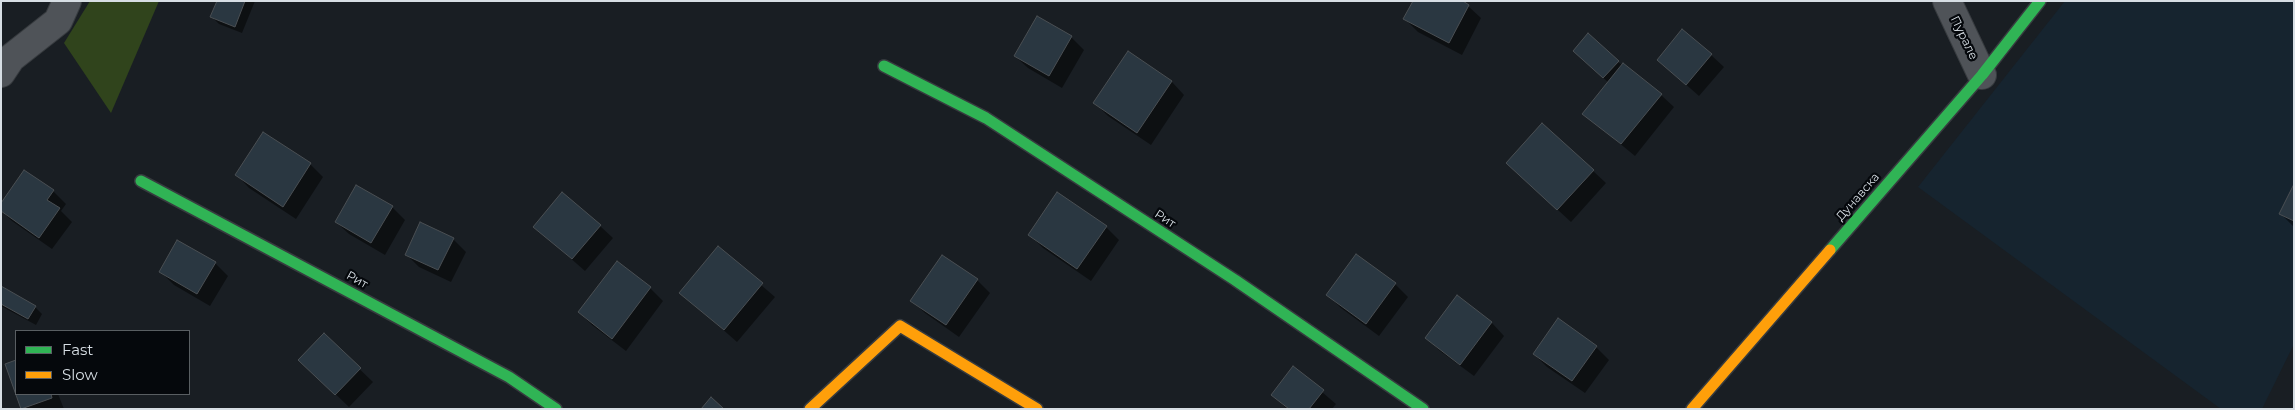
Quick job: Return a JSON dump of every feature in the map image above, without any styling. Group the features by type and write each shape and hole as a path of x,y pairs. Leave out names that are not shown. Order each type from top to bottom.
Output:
{"street":[{"path":"1,73 11,58 58,20 67,1"},
{"name":"Пурале","path":"1947,1 1982,75"},
{"name":"Дунавска","path":"1692,409 1982,75 2040,1"},
{"name":"Рит","path":"884,66 986,118 1235,280 1423,409"},
{"name":"Рит","path":"141,180 508,377 556,409"},
{"path":"810,409 900,326 1037,409"}],"shaded area":[{"path":"2065,1 2294,1 2294,344 2262,409 2221,409 1918,187"}],"green space":[{"path":"90,1 159,1 111,113 64,43"}],"building":[{"path":"217,1 245,1 235,27 210,17"},
{"path":"1413,1 1463,1 1469,5 1449,43 1403,19"},
{"path":"1037,16 1072,36 1049,76 1014,56"},
{"path":"1682,29 1712,54 1686,85 1657,60"},
{"path":"1588,33 1619,61 1603,78 1573,51"},
{"path":"1128,51 1172,81 1137,133 1093,103"},
{"path":"1623,63 1662,94 1621,144 1582,114"},
{"path":"1542,123 1594,170 1557,210 1506,163"},
{"path":"263,132 311,163 283,207 235,175"},
{"path":"24,170 54,190 47,200 60,208 39,238 1,211 1,203"},
{"path":"2294,184 2294,221 2279,214"},
{"path":"356,185 393,206 371,243 335,222"},
{"path":"562,192 601,225 572,259 533,227"},
{"path":"1057,192 1107,226 1077,269 1028,235"},
{"path":"420,222 454,238 438,270 405,255"},
{"path":"177,240 216,262 197,294 159,272"},
{"path":"718,246 763,283 724,330 679,293"},
{"path":"1356,254 1396,283 1366,324 1326,295"},
{"path":"942,255 978,279 946,325 910,301"},
{"path":"617,261 651,287 612,339 578,312"},
{"path":"1,286 36,306 28,319 1,304"},
{"path":"1457,295 1492,322 1460,365 1425,338"},
{"path":"1558,318 1597,346 1572,381 1533,354"},
{"path":"324,333 361,368 335,395 298,360"},
{"path":"15,360 15,392 5,364"},
{"path":"1293,366 1324,390 1309,409 1289,409 1271,395"},
{"path":"16,395 51,395 52,398 21,409"},
{"path":"711,397 724,409 701,409"}],"traffic: fast":[{"path":"1830,250 1982,75 2040,1"},
{"path":"884,66 986,118 1235,280 1423,409"},
{"path":"141,181 509,377 556,409"}],"traffic: slow":[{"path":"1692,409 1830,250"},
{"path":"810,409 900,326 1037,409"}]}
